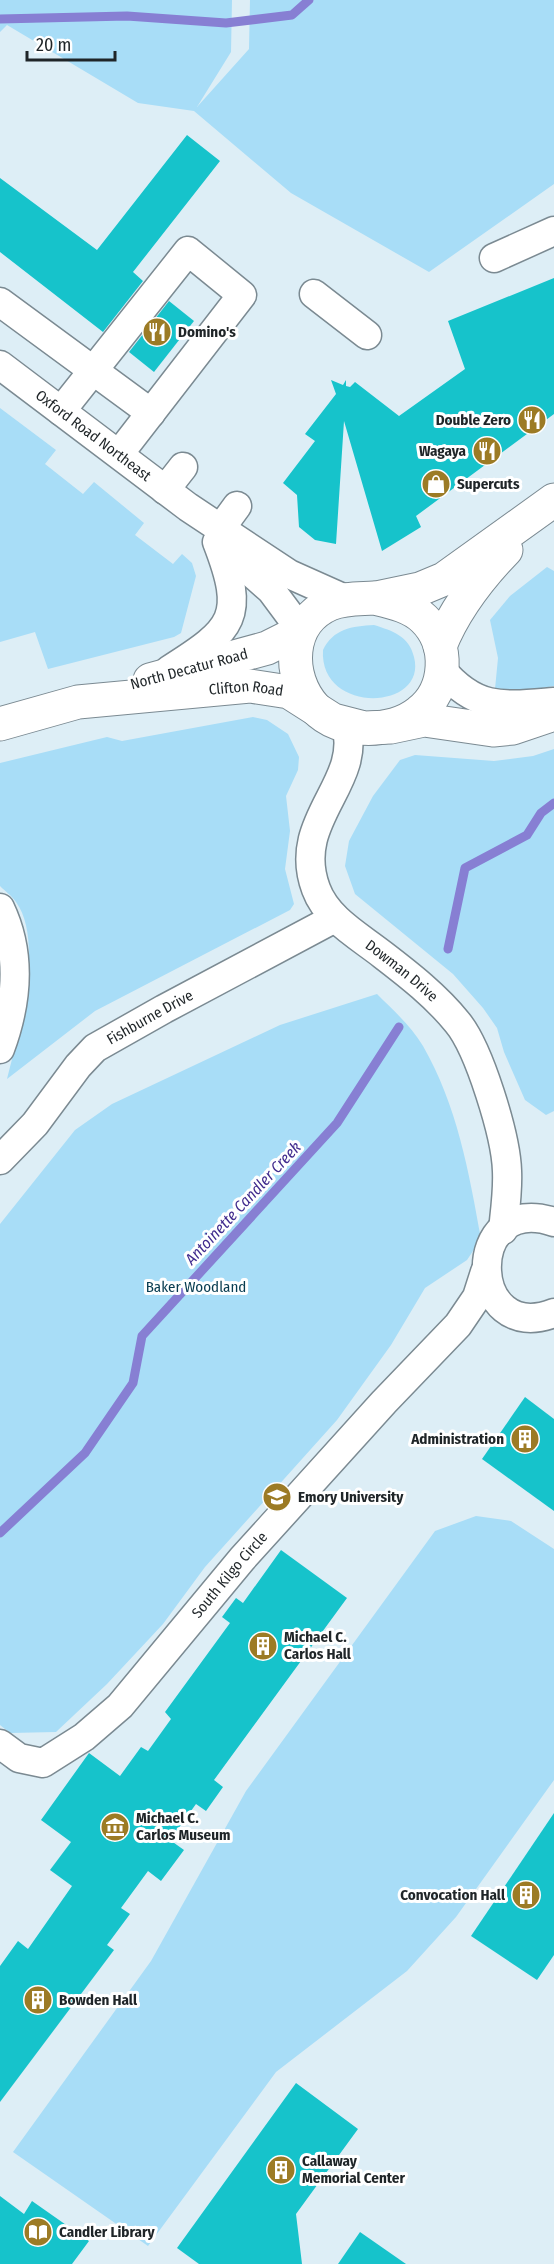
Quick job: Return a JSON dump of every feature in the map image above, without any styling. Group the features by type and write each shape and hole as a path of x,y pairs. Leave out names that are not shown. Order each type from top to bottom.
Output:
{"main road":[{"path":"314,706 296,668 294,658 300,631 318,610 360,599 420,589 444,579 550,503"},
{"path":"405,723 422,710 432,698 446,631 488,568 550,503"},
{"path":"360,599 414,612 433,631 441,658"},
{"name":"North Decatur Road","path":"78,702 267,648 300,631"},
{"name":"North Decatur Road","path":"78,702 250,686"},
{"name":"Clifton Road","path":"250,686 288,692 314,706 323,714 346,725 379,728 405,723"},
{"path":"0,724 78,702"}],"street":[{"path":"494,258 554,231"},
{"path":"61,411 188,251 242,295 118,454"},
{"path":"314,294 367,335"},
{"path":"0,302 151,413"},
{"name":"Oxford Road Northeast","path":"0,365 176,498 225,525 289,574 360,599"},
{"path":"176,498 183,467"},
{"path":"155,679 220,634 232,614 225,525"},
{"name":"Oxford Road Northeast","path":"225,525 300,631"},
{"path":"441,658 466,694 485,704 554,702"},
{"path":"405,723 433,720 493,730 513,728 554,714"},
{"name":"Dowman Drive","path":"346,725 350,736 347,762 311,840 310,862 316,890 335,918 434,996 459,1023 479,1058 507,1169 503,1230 487,1253 485,1272"},
{"path":"0,908 8,925 16,971 15,992 0,1049"},
{"name":"Fishburne Drive","path":"0,1160 35,1124 78,1066 95,1048 335,918"},
{"path":"503,1230 513,1223 534,1218 554,1222"},
{"path":"485,1272 491,1292 505,1308 532,1317 553,1314"},
{"name":"South Kilgo Circle","path":"21,1755 84,1737 120,1706 242,1559 384,1402 458,1325 477,1297 485,1272"},
{"name":"South Kilgo Circle","path":"458,1325 488,1309 505,1308"}],"green space":[{"path":"0,0 232,0 231,52 197,107 249,49 250,0 554,0 554,184 429,272 291,193 194,111 138,103 7,25 0,32"},
{"path":"0,408 56,450 45,464 83,494 94,482 144,523 135,535 173,564 182,554 192,563 196,576 181,633 174,637 48,669 35,632 0,642"},
{"path":"547,567 554,571 554,686 514,693 495,689 498,658 490,620 510,596"},
{"path":"374,625 394,632 408,644 414,657 414,675 405,688 390,696 372,698 354,695 338,686 326,671 323,650 332,637 344,630"},
{"path":"253,717 267,720 288,734 299,757 298,770 286,796 290,831 285,869 294,904 290,910 95,1011 7,1079 22,1014 29,964 24,919 16,902 0,886 0,763 107,737 122,741"},
{"path":"554,749 554,1111 546,1115 525,1100 504,1052 497,1028 483,1008 453,974 355,894 345,866 349,841 373,796 400,760 415,755 494,761 533,756"},
{"name":"Baker Woodland","path":"377,994 418,1039 435,1068 460,1140 481,1239 467,1260 425,1288 391,1345 337,1420 205,1567 163,1624 107,1684 56,1732 10,1733 0,1725 0,1224 75,1130 112,1104 280,1025"},
{"path":"476,1516 511,1521 554,1549 554,1780 456,1917 407,1971 276,2072 148,2246 13,2152 151,1961 246,1791 435,1531"}],"building":[{"path":"187,135 220,161 133,272 143,281 103,332 0,252 0,178 97,250"},
{"path":"554,278 554,414 416,516 421,527 382,551 344,421 336,544 315,540 299,527 297,495 283,483 315,441 305,434 336,394 331,380 343,385 346,380 346,386 350,387 355,382 399,416 465,369 448,321"},
{"path":"169,301 194,321 154,372 129,352"},
{"name":"Administration","path":"525,1397 554,1419 554,1511 482,1459"},
{"path":"281,1550 347,1598 214,1780 223,1787 206,1811 196,1804 170,1840 184,1850 161,1881 148,1871 121,1908 130,1914 107,1945 114,1950 0,2102 0,1966 18,1941 28,1949 72,1886 50,1870 71,1842 41,1820 89,1753 120,1776 141,1747 148,1751 171,1719 165,1712 230,1623 222,1617 236,1598 243,1603"},
{"name":"Convocation Hall","path":"554,1813 554,1955 537,1980 471,1936"},
{"name":"Callaway Memorial Center","path":"296,2083 358,2129 296,2214 302,2264 199,2264 177,2248"},
{"name":"Candler Library","path":"0,2196 24,2214 32,2201 89,2241 72,2264 0,2264"},
{"path":"360,2232 406,2264 338,2264"}],"waterway":[{"path":"0,19 127,16 226,23 292,15 309,0"},
{"name":"Antoinette Candler Creek","path":"448,949 465,868 527,835 541,813 554,803"},
{"name":"Antoinette Candler Creek","path":"0,1533 85,1453 133,1383 142,1336 337,1123 399,1027"}],"place":[{"name":"Domino's","path":"157,332"},
{"name":"Double Zero","path":"532,420"},
{"name":"Wagaya","path":"487,451"},
{"name":"Supercuts","path":"436,484"},
{"name":"Administration","path":"525,1439"},
{"name":"Emory University","path":"277,1497"},
{"name":"Michael C. Carlos Hall","path":"263,1646"},
{"name":"Michael C. Carlos Museum","path":"115,1827"},
{"name":"Convocation Hall","path":"526,1895"},
{"name":"Bowden Hall","path":"38,2000"},
{"name":"Callaway Memorial Center","path":"281,2170"},
{"name":"Candler Library","path":"38,2232"}]}
